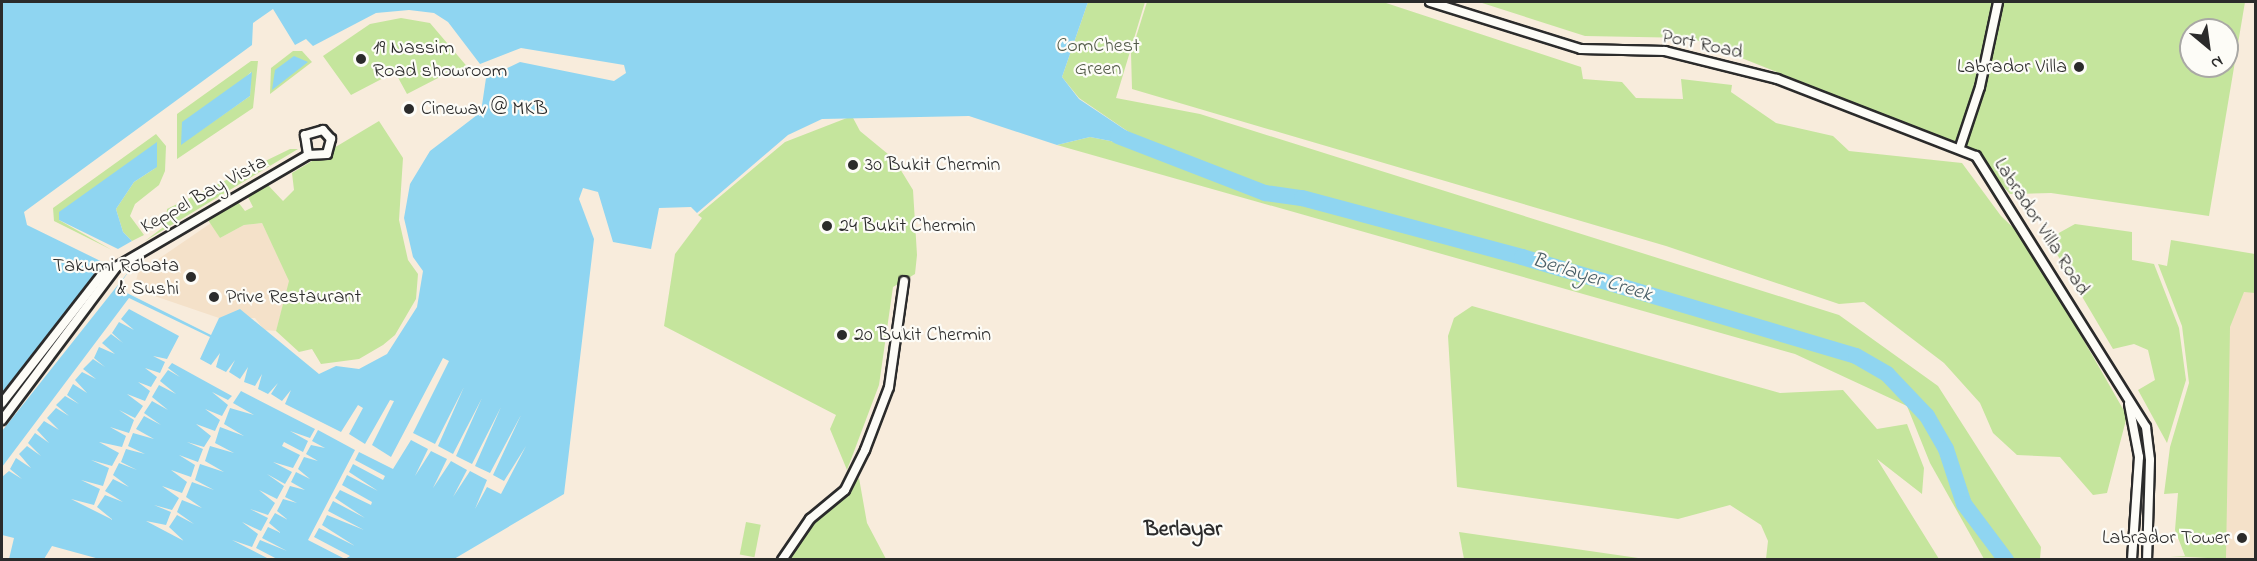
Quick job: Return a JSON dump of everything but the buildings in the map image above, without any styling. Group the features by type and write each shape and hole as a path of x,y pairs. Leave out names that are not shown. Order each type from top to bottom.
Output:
{"street":[{"name":"Port Road","path":"1430,2 1581,49 1665,51 1718,63 1960,147"},
{"path":"1960,147 1980,87 1998,2"},
{"name":"Labrador Villa Road","path":"1960,147 1976,156 2002,192 2127,399 2150,444 2146,505 2147,560"},
{"name":"Keppel Bay Vista","path":"118,265 308,155"},
{"path":"2,404 83,297 118,265"},
{"path":"2,420 118,265"},
{"path":"782,560 810,519 845,490 865,450 891,379 904,281"},
{"name":"Labrador Villa Road","path":"2127,399 2139,444 2133,506 2132,560"},
{"path":"2133,506 2140,496 2146,505"}],"shaded area":[{"path":"211,223 220,238 244,225 262,223 290,281 276,331 264,330 255,318 219,318 134,289 138,273"},
{"path":"2228,285 2255,289 2256,559 2215,560"}],"green space":[{"name":"ComChest Green","path":"1088,2 1145,2 1116,98 1200,114 1839,315 1938,386 2041,547 2040,559 1984,559 1930,463 1907,406 1795,354 1057,145 1090,137 1136,146 1139,139 1079,98 1062,77"},
{"path":"1147,2 1383,2 1581,67 1583,79 1622,82 1636,98 1683,99 1681,79 1732,85 1731,92 1776,123 1833,136 1849,151 1962,163 2001,216 2027,241 2127,416 2107,493 2093,495 2060,457 2017,455 1993,433 1980,403 1944,363 1864,302 1839,304 1666,246 1132,89 1131,53"},
{"path":"1479,2 2245,2 2239,38 2239,18 2179,18 2179,78 2232,78 2209,216 2051,193 2010,194 1969,148 1691,38 1585,36"},
{"path":"401,18 430,23 470,70 440,77 407,94 395,72 351,95 323,56 370,24"},
{"path":"293,51 302,51 312,62 270,94 271,68"},
{"path":"251,61 258,61 253,108 177,159 177,114","holes":["251,72 250,96 181,144"]},
{"path":"852,116 860,131 894,159 913,190 917,255 915,274 893,287 879,385 847,470 830,429 836,415 664,326 675,254 702,218 698,215 785,142"},
{"path":"379,121 403,158 399,220 408,260 418,274 416,299 395,335 383,345 359,359 321,364 312,349 299,352 276,331 289,281 262,223 244,225 220,238 208,220 238,202 245,211 253,207 247,195 267,184 283,201 294,190 292,173"},
{"path":"156,134 166,146 165,171 159,185 135,204 130,216 144,235 132,241 123,232 116,209 134,182 157,167 59,220 112,250 54,221 53,208"},
{"path":"290,149 298,149 145,241 166,225 167,209"},
{"path":"2075,224 2132,232 2132,260 2154,264 2179,328 2186,380 2167,443 2138,390 2155,380 2148,350 2134,344 2113,349 2048,239"},
{"path":"2171,240 2255,254 2255,293 2244,292 2230,327 2226,559 2170,556 2185,556 2175,530 2178,493 2164,494 2170,447 2189,383 2182,326 2158,264 2167,266"},
{"path":"1472,306 1780,393 1843,390 1877,429 1907,424 1924,468 1922,494 1877,459 1939,559 1766,559 1768,541 1761,525 1730,505 1678,519 1457,487 1448,336 1454,318"},
{"path":"859,478 867,523 886,559 789,560 813,523"},
{"path":"746,522 761,525 754,557 740,554"},
{"path":"1459,532 1645,559 1464,559"}],"water":[{"path":"2,2 1088,2 1062,77 1079,99 1139,139 1136,146 1090,137 1057,145 969,116 822,119 788,135 697,213 691,207 659,208 651,249 613,242 598,192 583,188 579,199 594,239 564,494 454,559 103,560 52,546 44,559 9,559 14,538 2,535","holes":["273,9 295,45 306,39 313,46 376,13 409,10 434,13 448,22 480,64 521,48 624,65 626,73 614,81 520,62 486,78 481,112 430,151 410,184 404,218 413,257 423,271 417,307 387,354 359,369 336,366 319,374 240,309 219,318 211,335 117,288 127,274 27,225 24,212 252,45 253,23"]},
{"path":"294,56 308,62 272,90 275,70"},
{"path":"252,72 250,96 181,145 182,122"},
{"path":"157,142 157,167 134,182 116,209 123,232 132,241 118,249 59,220 59,212"}],"pier":[{"path":"107,261 129,271 2,431 2,414 87,301 2,409 2,393"},
{"path":"129,298 210,337 200,359 211,365 220,353 216,367 226,372 235,360 229,372 240,379 248,367 244,382 255,386 262,374 258,389 268,394 278,383 271,394 282,401 291,390 285,404 341,432 358,405 363,408 349,434 365,444 390,400 394,401 372,445 391,457 443,358 449,361 413,433 435,444 464,387 438,446 453,454 482,398 456,456 472,464 501,407 475,466 490,473 521,415 493,475 504,481 526,446 501,494 487,487 475,509 487,480 470,471 453,497 467,470 451,461 433,488 447,459 431,451 415,476 428,449 411,440 393,469 359,452 355,460 385,476 383,480 353,464 349,472 378,491 347,475 342,485 372,502 371,505 340,490 335,498 365,518 333,501 328,511 364,530 327,515 322,525 355,546 319,528 314,537 350,556 345,559 308,540 355,450 318,430 312,441 325,448 311,445 306,454 318,461 304,457 298,469 310,479 296,472 291,482 305,490 290,486 285,497 297,503 283,499 277,511 288,520 275,513 269,523 281,533 268,527 262,538 287,551 260,540 256,548 277,559 269,559 232,540 252,547 258,534 242,522 261,531 268,518 250,509 268,515 275,503 259,490 277,499 284,486 267,474 285,484 292,472 273,462 293,468 300,455 282,446 284,442 303,452 308,441 290,431 310,438 315,429 241,391 233,403 254,415 230,408 224,424 244,436 220,427 215,443 234,453 210,446 205,461 224,472 200,464 195,480 214,490 192,482 186,497 202,508 182,500 177,512 194,524 177,515 169,527 184,541 146,521 166,525 171,512 154,505 172,510 179,498 162,486 182,493 187,482 171,470 191,477 195,465 179,455 198,462 203,449 187,442 204,447 211,436 196,424 215,431 220,420 205,409 222,416 228,405 212,392 228,400 232,396 172,363 168,368 180,377 168,370 160,381 176,394 159,385 152,397 168,410 152,401 144,413 161,425 144,416 136,429 154,439 133,433 128,446 145,454 126,449 121,462 137,470 119,463 113,475 129,487 113,479 105,491 123,502 105,495 97,507 113,520 71,499 94,505 100,489 81,480 103,486 109,468 91,460 112,466 119,453 99,442 122,447 126,436 110,427 129,433 134,420 119,410 135,418 143,406 127,394 145,401 150,391 138,382 151,387 157,377 145,368 160,373 165,362 153,356 167,359 179,336 129,309 121,319 134,330 119,322 112,333 123,343 111,334 102,343 115,354 99,347 94,358 105,367 93,359 83,369 96,379 82,372 75,380 87,393 73,384 67,395 79,404 65,396 56,405 69,416 56,408 47,418 59,430 44,421 37,430 49,443 35,433 28,443 41,456 27,446 19,454 31,468 16,458 10,469 22,479 9,471 2,477 2,467"}],"waterway":[{"name":"Berlayer Creek","path":"1118,136 1265,193 1302,198 1522,257 1856,356 1887,374 1927,416 1946,449 1964,504 2006,560"}],"place":[{"name":"19 Nassim Road showroom","path":"361,59"},
{"name":"Labrador Villa","path":"2079,67"},
{"name":"Cinewav @ MKB","path":"409,109"},
{"name":"30 Bukit Chermin","path":"853,165"},
{"name":"24 Bukit Chermin","path":"827,226"},
{"name":"Takumi Robata & Sushi","path":"191,277"},
{"name":"Prive Restaurant","path":"214,297"},
{"name":"20 Bukit Chermin","path":"842,335"},
{"name":"Labrador Tower","path":"2242,538"}],"district":[{"name":"Berlayar","path":"1183,531"}]}
